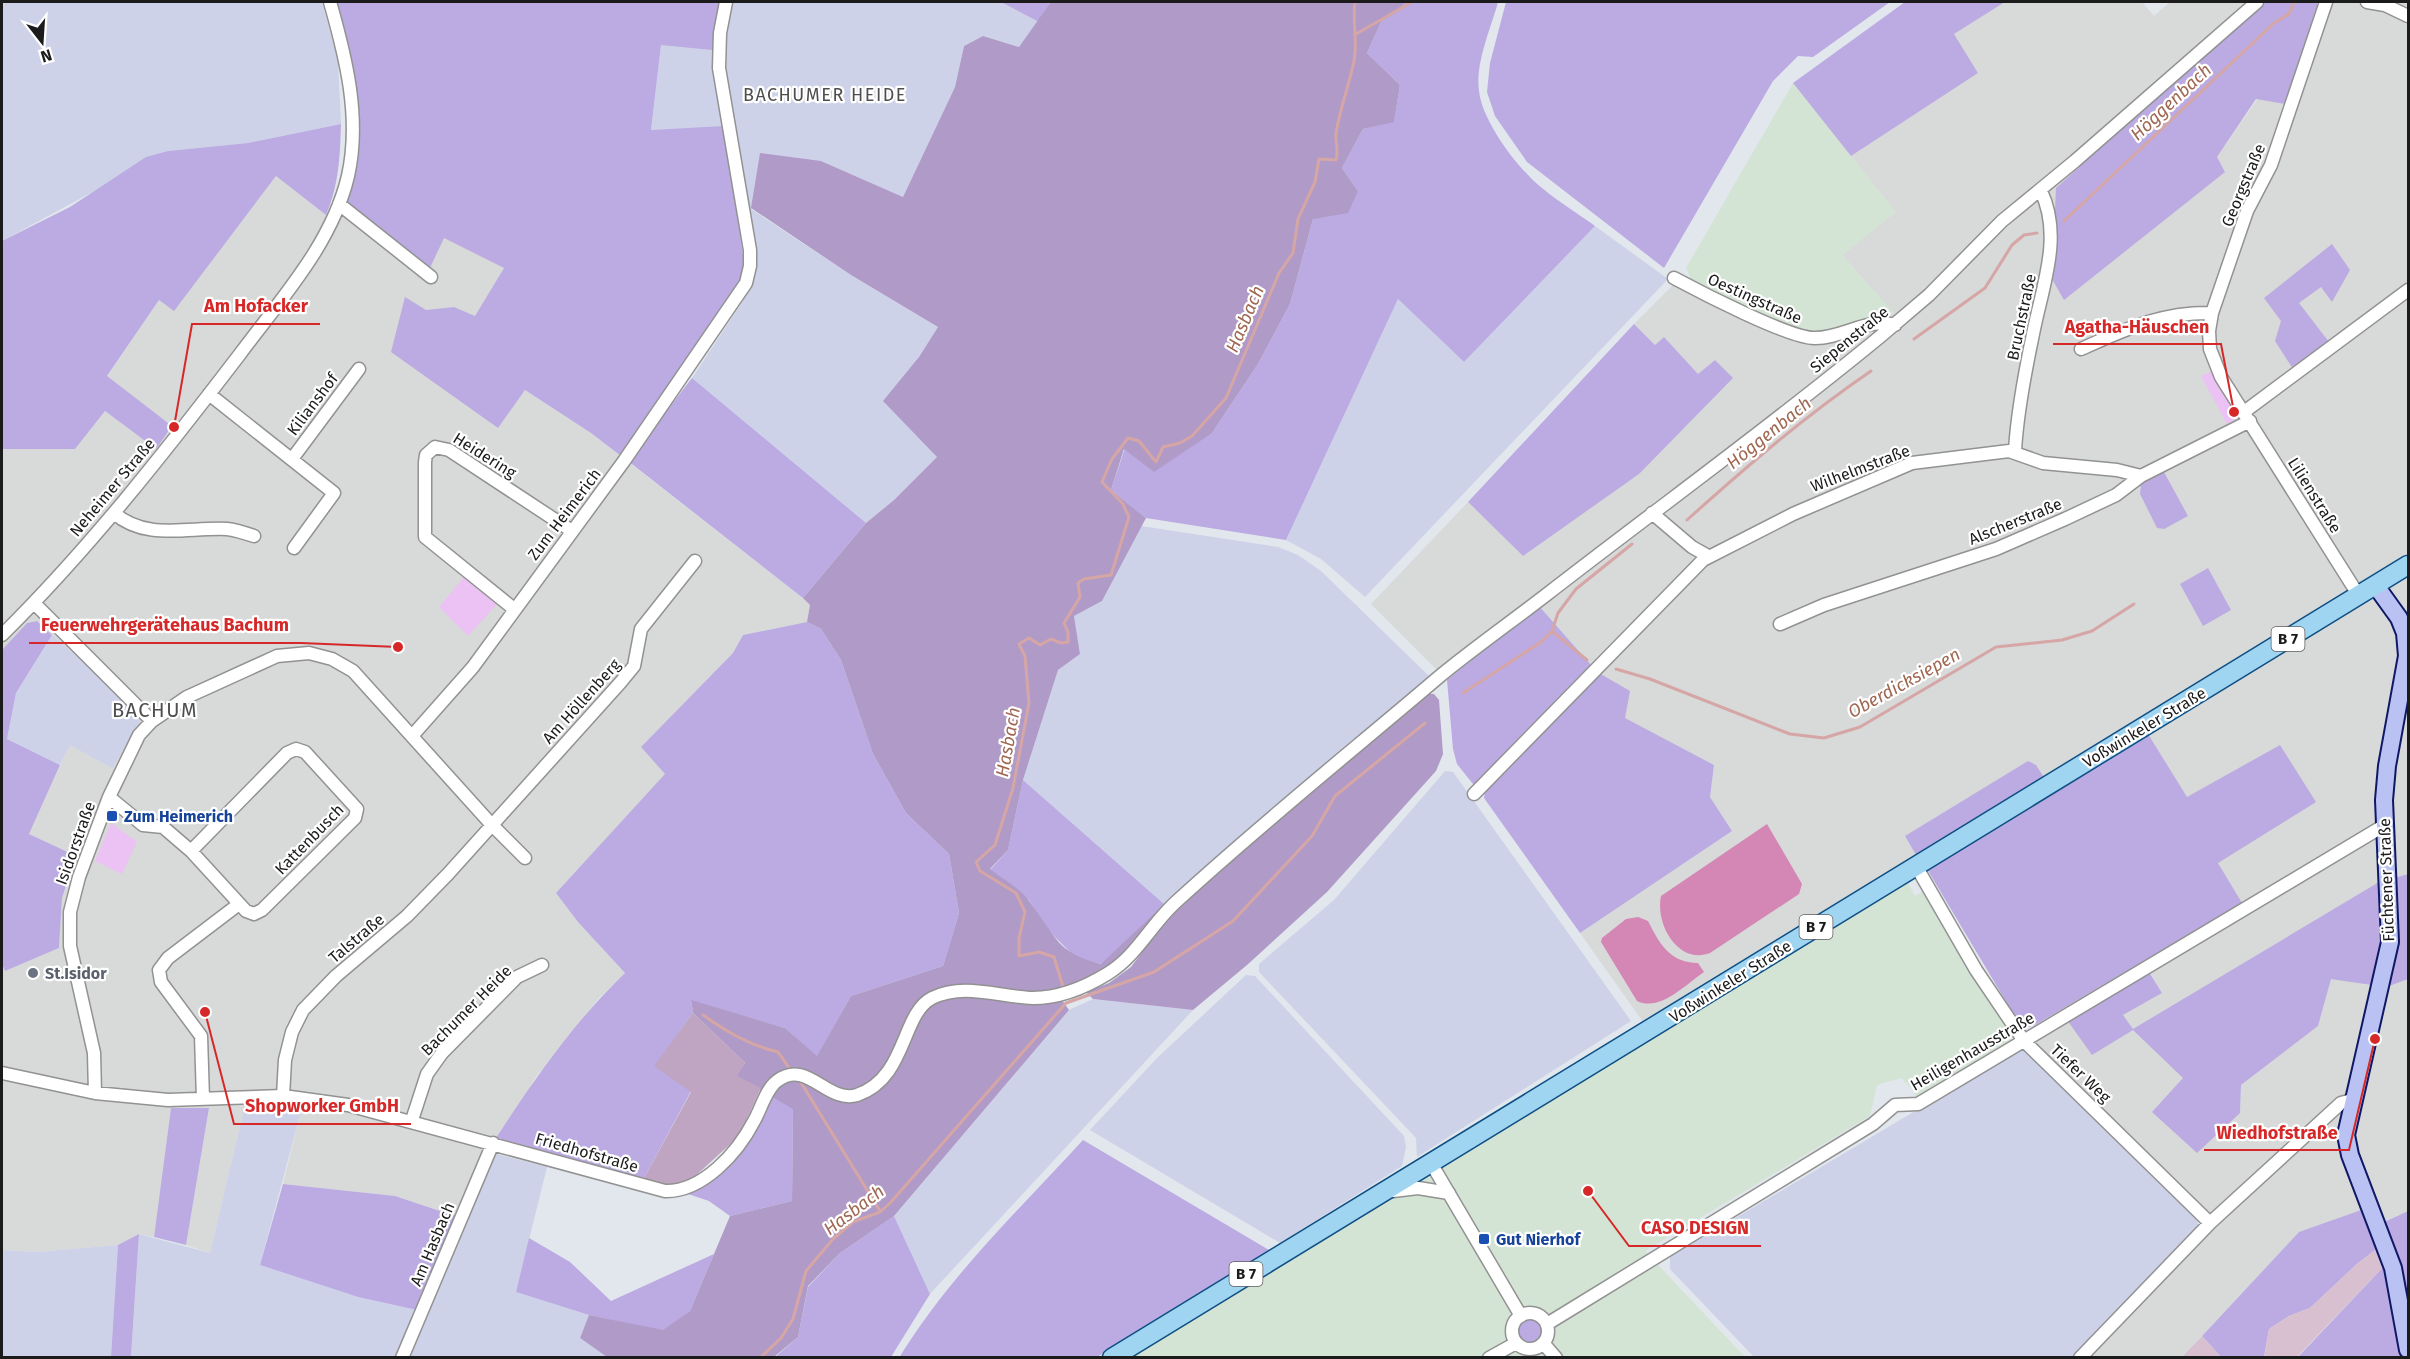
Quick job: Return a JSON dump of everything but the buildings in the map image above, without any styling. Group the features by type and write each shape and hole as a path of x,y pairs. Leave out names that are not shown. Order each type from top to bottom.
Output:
{"main road":[{"name":"Voßwinkeler Straße","path":"1112,1358 2409,565"}],"street":[{"name":"Neheimer Straße","path":"2,635 34,603 114,513 209,394 303,269 325,234 339,204 350,164 352,110 345,56 330,2"},
{"name":"Zum Heimerich","path":"412,736 473,667 624,461 746,283 750,266 750,249 719,68 720,33 726,2"},
{"name":"Siepenstraße","path":"1072,991 1104,976 1126,960 1175,902 1440,676 1895,325 1929,295 2002,221 2041,190 2257,2"},
{"name":"Georgstraße","path":"2247,417 2212,360 2209,332 2212,313 2247,211 2271,165 2326,2"},
{"path":"2367,2 2385,5 2409,16"},
{"name":"Bruchstraße","path":"2015,452 2032,336 2047,277 2050,249 2050,222 2041,190"},
{"path":"339,204 431,277"},
{"name":"Oestingstraße","path":"1674,278 1703,294 1808,338 1829,336 1882,322 1895,325"},
{"name":"Alscherstraße","path":"1780,624 1824,605 2018,540 2116,495 2141,476 2247,417 2409,290"},
{"path":"2081,350 2155,318 2172,314 2212,313"},
{"name":"Kilianshof","path":"292,459 359,369"},
{"name":"Kilianshof","path":"209,394 334,493 294,548"},
{"name":"Lilienstraße","path":"2247,417 2359,596"},
{"name":"Heidering","path":"514,609 425,537 423,531 426,455 435,447 449,450 572,531"},
{"name":"Wilhelmstraße","path":"1474,794 1708,556 1828,497 1916,462 2015,452 2043,463 2117,470 2141,476"},
{"path":"114,513 130,525 152,531 229,529 254,536"},
{"path":"1652,513 1687,543 1708,556"},
{"name":"Am Höllenberg","path":"491,824 634,666 641,629 695,561"},
{"name":"Füchtener Straße","path":"2376,586 2407,633 2406,666 2386,778 2385,825 2390,942 2352,1100 2347,1144 2390,1257 2409,1350"},
{"path":"34,603 152,721 187,697 250,666 277,656 309,653 332,659 353,671 491,824 525,858"},
{"name":"Isidorstraße","path":"95,1093 94,1053 70,946 70,912 79,877 109,797 128,754 152,721"},
{"name":"Kattenbusch","path":"191,851 287,753 296,749 305,752 355,804 357,814 355,818 262,910 250,913 239,904"},
{"path":"109,797 143,825 163,827 191,851 239,904 168,958 159,970 161,982 201,1036 203,1099"},
{"name":"Talstraße","path":"283,1096 285,1060 292,1032 303,1010 336,976 407,916 491,824"},
{"name":"Heiligenhausstraße","path":"1547,1324 1873,1124 1895,1105 1918,1104 2385,825"},
{"name":"Tiefer Weg","path":"1916,866 1976,970 2024,1041 2210,1223"},
{"name":"Bachumer Heide","path":"412,1120 427,1074 442,1053 517,977 542,965"},
{"name":"Friedhofstraße","path":"95,1093 132,1098 203,1099 283,1096 348,1105 412,1120 665,1191 680,1190 705,1177 728,1157 751,1128 776,1081 788,1075 800,1074 843,1096 862,1092 880,1080 893,1065 922,1006 945,993 990,991 1030,998 1072,991"},
{"path":"2,1073 95,1093"},
{"path":"2080,1358 2210,1223 2341,1103 2352,1100"},
{"name":"Am Hasbach","path":"402,1358 493,1143"},
{"path":"1431,1163 1521,1316"},
{"path":"1380,1193 1407,1188 1449,1193"},
{"path":"1536,1314 1547,1324 1548,1335 1544,1344 1530,1350 1516,1343 1512,1328 1521,1316 1536,1314"},
{"path":"1489,1358 1516,1343"},
{"path":"1544,1344 1556,1358"}],"shaded area":[{"path":"2,2 322,2 338,60 341,124 248,143 168,151 2,241"},
{"path":"336,2 721,2 712,50 661,45 651,130 724,126 745,269 735,296 621,456 591,433 525,390 498,428 391,352 405,297 426,310 454,307 475,316 504,268 444,238 429,270 346,204 354,173 358,135 356,96"},
{"path":"721,2 1001,2 1039,22 1019,47 983,36 964,46 955,87 903,197 821,161 751,209 851,275 938,327 919,357 937,457 894,500 866,523 692,378 743,301 735,296 745,269 724,127 651,130 661,45"},
{"path":"1001,2 1051,2 1039,22"},
{"path":"1051,2 1407,2 1381,22 1367,53 1400,85 1394,122 1363,129 1342,168 1358,191 1348,213 1313,219 1290,304 1258,364 1212,433 1154,472 1124,449 1111,490 1146,518 1102,601 1074,616 1080,654 1058,670 1023,780 1008,850 990,869 1026,897 1058,942 1066,949 1086,960 1101,964 1164,904 1122,959 1103,973 1057,993 1069,1010 894,1216 840,1253 808,1286 798,1337 774,1357 607,1357 580,1338 589,1315 663,1330 690,1311 730,1216 792,1201 793,1109 736,1076 745,1063 693,1013 691,1000 785,1028 817,1056 851,996 943,966 959,913 949,854 906,813 873,754 841,660 821,629 807,622 810,605 803,598 866,523 894,500 937,457 883,401 919,357 938,327 851,275 751,208 760,153 821,161 903,197 955,87 964,46 983,36 1019,47"},
{"path":"1407,2 1498,2 1479,69 1479,91 1486,115 1509,153 1527,174 1550,194 1595,226 1464,362 1398,299 1286,540 1146,518 1111,490 1125,448 1212,433 1258,364 1290,304 1313,219 1358,191 1342,168 1363,129 1394,121 1400,85 1367,53 1381,22"},
{"path":"1506,2 1890,2 1813,57 1798,56 1773,81 1664,268 1527,162 1495,116 1487,92 1490,63"},
{"path":"1905,2 2005,2 1954,34 1978,73 1851,156 1793,83"},
{"path":"2005,2 2142,2 2154,16 2170,2 2262,2 2129,123 2225,172 2217,157 2318,12 2317,2 2408,2 2408,874 2379,882 2133,1030 2240,1113 2241,1085 2318,1026 2331,978 2384,988 2408,979 2408,1211 2374,1226 2299,1232 2182,1357 2086,1357 2218,1223 2036,1046 2037,1039 2067,1020 2133,1029 2123,1015 2162,993 2144,961 2241,903 2218,863 2187,798 1905,836 1916,855 1646,1026 1580,933 1732,831 1710,797 1714,765 1624,718 1599,673 1539,606 1447,680 1371,604 1468,502 1523,556 1732,378 1715,360 1698,374 1664,337 1655,345 1634,324 1675,283 1692,282 1803,331 1893,313 1842,255 1895,212 1851,156 1978,73 1954,34"},
{"path":"2262,2 2317,2 2318,12 2285,104 2256,99 2217,157 2225,172 2064,300 2052,279 2056,188"},
{"path":"1793,83 1896,212 1842,255 1894,313 1835,330 1814,333 1767,316 1692,282 1686,268"},
{"path":"341,124 336,181 326,215 276,176 174,311 159,300 107,376 172,426 156,449 105,411 75,449 2,449 2,241 70,207 146,157 168,151 248,143"},
{"path":"276,176 326,215 335,195 429,269 444,237 504,268 475,316 454,307 426,310 498,427 525,390 591,433 803,598 810,605 807,622 743,635 733,653 641,747 666,774 556,893 578,922 625,973 599,998 535,1078 458,1217 395,1196 283,1184 301,1111 244,1109 210,1253 186,1245 209,1109 171,1108 154,1237 139,1234 118,1245 37,1252 2,1250 2,964 5,971 59,948 62,898 76,857 29,834 70,744 131,704 37,621 27,623 2,650 2,449 75,449 105,411 156,449 172,426 107,377 159,300 174,310"},
{"path":"1595,226 1668,279 1365,597 1321,559 1286,540 1398,299 1464,362"},
{"path":"2332,244 2350,270 2332,302 2321,287 2299,303 2329,342 2293,369 2275,341 2281,321 2264,298"},
{"path":"1634,324 1655,345 1664,337 1698,374 1715,360 1733,378 1639,474 1523,556 1468,502"},
{"path":"2211,372 2232,405 2230,412 2234,420 2227,424 2201,376"},
{"path":"692,378 866,523 803,598 628,461"},
{"path":"2164,472 2188,516 2164,529 2157,528 2140,494 2141,484"},
{"path":"1141,526 1278,547 1298,555 1321,571 1430,677 1164,904 1023,780 1058,670 1080,654 1074,616 1102,601"},
{"path":"2208,568 2231,610 2203,626 2180,584"},
{"path":"464,577 498,603 468,636 439,607"},
{"path":"1539,606 1593,667 1481,781 1473,784 1457,764 1453,749 1447,680"},
{"path":"37,621 52,635 16,693 7,739 60,765 29,834 76,856 62,898 59,948 5,971 2,964 2,650 27,623"},
{"path":"807,622 821,629 841,660 873,754 906,813 949,854 959,913 943,966 851,996 817,1057 785,1028 691,1001 693,1013 655,1066 691,1091 642,1182 494,1141 571,1032 625,973 578,922 556,893 665,774 641,747 733,653 743,635"},
{"path":"52,635 131,704 142,718 112,768 70,745 60,765 7,739 16,693"},
{"path":"1599,673 1630,691 1625,718 1714,765 1710,797 1732,831 1580,933 1484,798 1485,790"},
{"path":"1426,694 1434,694 1439,700 1443,754 1436,771 1327,892 1247,965 1193,1010 1093,999 1086,992 1109,983 1131,967 1173,911"},
{"path":"2148,734 2187,797 2280,745 2316,802 2218,863 2242,903 2035,1025 2025,1028 2020,1025 1927,869"},
{"path":"2028,761 2036,765 2045,779 1916,855 1905,836"},
{"path":"1445,771 1453,772 1631,1021 1417,1157 1416,1138 1259,972 1259,964 1334,900"},
{"path":"1023,780 1164,904 1102,964 1076,958 1050,932 1029,900 990,870 1008,850"},
{"path":"111,823 137,842 122,874 95,861"},
{"path":"1767,824 1802,884 1799,894 1710,953 1698,955 1679,948 1665,930 1660,907 1661,896"},
{"path":"2408,874 2408,979 2384,988 2398,938 2394,878"},
{"path":"2379,882 2381,946 2371,985 2331,979 2318,1026 2241,1085 2240,1113 2197,1153 2152,1112 2183,1078 2133,1030 2092,1055 2067,1020 2148,970 2162,993 2123,1015 2133,1029"},
{"path":"1908,883 1915,896 1925,890 2012,1036 2008,1041 1916,1098 1913,1090 1901,1078 1877,1085 1870,1116 1645,1251 1745,1357 1128,1358"},
{"path":"1638,917 1648,921 1661,944 1673,956 1680,960 1698,963 1704,972 1672,996 1654,1003 1637,1001 1601,942 1602,938 1626,919"},
{"path":"1246,975 1255,976 1404,1136 1406,1147 1402,1166 1280,1243 1090,1130 1157,1058"},
{"path":"1093,999 1193,1010 930,1294 894,1216 1069,1010"},
{"path":"693,1013 745,1063 737,1076 761,1088 739,1136 691,1180 666,1188 642,1182 691,1092 654,1066"},
{"path":"2019,1049 2024,1050 2197,1217 2198,1227 2072,1357 1754,1357 1670,1269 1670,1257"},
{"path":"1960,1056 1965,1063 1924,1088 1920,1080"},
{"path":"771,1094 793,1108 792,1201 730,1216 709,1201 685,1193 707,1183"},
{"path":"171,1108 209,1108 186,1245 154,1237"},
{"path":"244,1109 301,1111 260,1265 358,1297 417,1310 396,1357 131,1358 139,1234 210,1253"},
{"path":"1083,1140 1269,1250 1097,1357 899,1358 962,1271"},
{"path":"493,1153 547,1167 516,1292 589,1315 580,1338 607,1357 406,1358"},
{"path":"283,1184 395,1196 458,1217 417,1310 358,1297 260,1265"},
{"path":"2367,1208 2382,1245 2358,1263 2310,1308 2289,1316 2269,1329 2264,1357 2221,1357 2202,1336 2299,1232"},
{"path":"2408,1211 2408,1328 2382,1223"},
{"path":"894,1216 930,1294 891,1357 774,1358 798,1337 808,1287 840,1253"},
{"path":"139,1234 131,1357 111,1357 118,1245"},
{"path":"529,1238 570,1262 611,1301 714,1254 690,1311 663,1331 589,1315 516,1292"},
{"path":"118,1245 111,1357 2,1357 2,1250 37,1252"},
{"path":"2382,1245 2387,1263 2297,1357 2264,1358 2269,1329 2289,1316 2310,1308 2358,1263"},
{"path":"2387,1263 2406,1357 2297,1358"},
{"path":"1530,1319 1538,1323 1542,1331 1538,1339 1530,1343 1522,1339 1518,1331 1522,1323"},
{"path":"2202,1336 2221,1357 2182,1357"}],"waterway":[{"name":"Hasbach","path":"1064,990 1054,957 1039,952 1019,956 1019,938 1025,912 1016,893 980,871 976,862 995,845 1013,788 1029,703 1025,656 1019,644 1029,638 1040,645 1051,639 1061,643 1068,642 1068,632 1064,623 1080,597 1078,583 1084,579 1111,575 1129,517 1123,504 1102,482 1112,459 1128,438 1139,441 1156,462 1163,447 1180,443 1192,436 1226,398 1279,273 1293,253 1298,219 1315,182 1319,159 1336,160 1336,133 1355,54 1355,2"},
{"path":"1356,34 1412,2"},
{"name":"Höggenbach","path":"2064,221 2274,23 2289,14 2294,2"},
{"path":"1914,339 1985,288 2012,245 2024,235 2037,233"},
{"name":"Höggenbach","path":"1687,520 1776,443 1871,371"},
{"name":"Höggenbach","path":"1463,693 1541,642 1552,631 1558,613 1576,589 1632,544"},
{"name":"Oberdicksiepen","path":"1616,669 1650,679 1790,734 1824,738 1860,727 1996,647 2062,640 2092,631 2134,604"},
{"name":"Oberdicksiepen","path":"1552,631 1587,660"},
{"name":"Hasbach","path":"760,1358 781,1338 793,1319 806,1271 833,1239 853,1222 880,1212 891,1202 1066,1003 1154,972 1233,921 1312,836 1335,796 1425,723"},
{"path":"703,1015 757,1046 778,1052 792,1072"},
{"path":"800,1081 880,1211"}],"place":[{"name":"Agatha-Häuschen","path":"2234,412"},
{"name":"Am Hofacker","path":"174,427"},
{"name":"Feuerwehrgerätehaus Bachum","path":"398,647"},
{"name":"Zum Heimerich","path":"112,816"},
{"name":"St.Isidor","path":"33,973"},
{"name":"Shopworker GmbH","path":"205,1012"},
{"name":"Wiedhofstraße","path":"2375,1039"},
{"name":"CASO DESIGN","path":"1588,1191"},
{"name":"Gut Nierhof","path":"1484,1239"}],"district":[{"name":"BACHUMER HEIDE","path":"825,95"},
{"name":"BACHUM","path":"155,710"}]}
